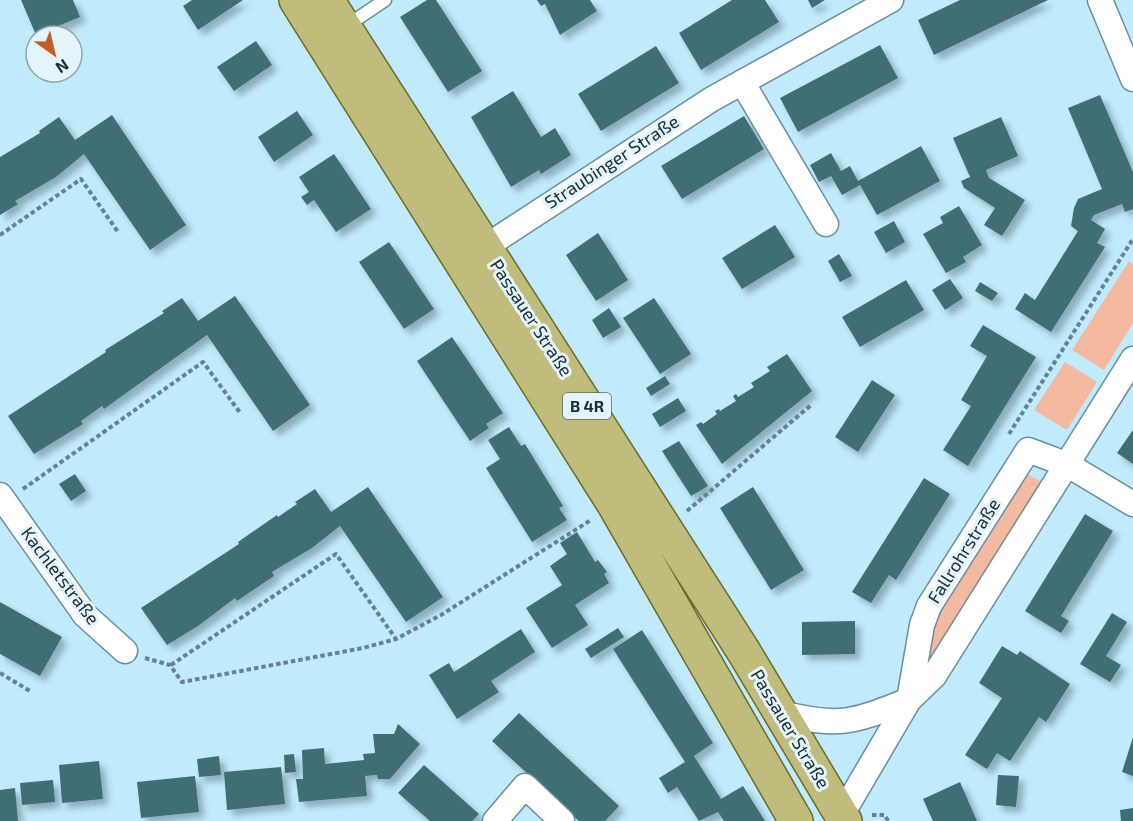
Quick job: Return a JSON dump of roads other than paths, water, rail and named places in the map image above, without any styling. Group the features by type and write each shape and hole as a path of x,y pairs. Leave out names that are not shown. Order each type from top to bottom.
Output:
{"main road":[{"name":"Passauer Straße","path":"296,0 615,506 796,821"},
{"name":"Passauer Straße","path":"327,0 781,713 842,819"}],"street":[{"name":"Straubinger Straße","path":"485,247 556,198 742,82 891,0"},
{"path":"1100,0 1133,79"},
{"path":"742,82 826,224"},
{"name":"Fallrohrstraße","path":"842,819 909,700 934,676 1133,359"},
{"name":"Fallrohrstraße","path":"909,700 922,626 929,606 1028,450 1068,465"},
{"path":"1068,465 1133,504"},
{"name":"Kachletstraße","path":"2,498 85,615 125,651"},
{"name":"Fallrohrstraße","path":"781,713 826,723 846,722 909,700"},
{"path":"495,821 525,786 562,820"}],"lane":[{"path":"344,28 385,0"}]}
